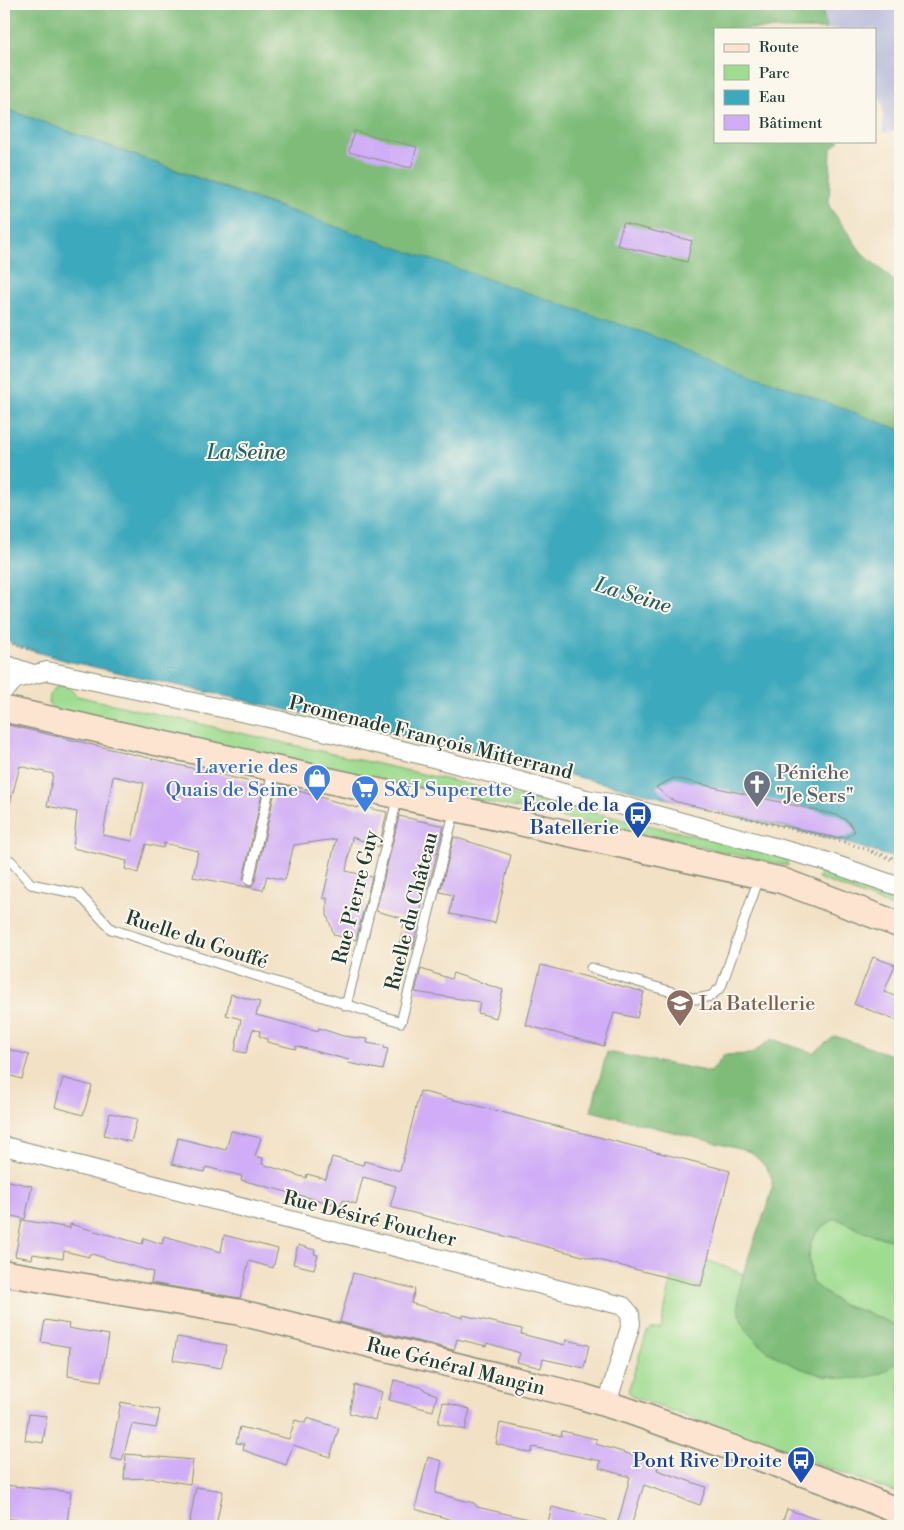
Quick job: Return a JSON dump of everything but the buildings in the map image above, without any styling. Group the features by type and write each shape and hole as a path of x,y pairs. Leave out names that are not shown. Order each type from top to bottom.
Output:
{"main road":[{"path":"4,709 780,880 900,925"},
{"name":"Rue Général Mangin","path":"4,1273 247,1314 607,1404 827,1482 898,1513"}],"street":[{"name":"Promenade François Mitterrand","path":"4,664 33,674"},
{"name":"Promenade François Mitterrand","path":"4,690 16,679 47,671 263,717 426,756 586,799 616,804 825,861 900,887"},
{"name":"Rue Désiré Foucher","path":"4,1146 623,1306 630,1314 631,1324 607,1404"}],"lane":[{"path":"249,880 274,769"},
{"name":"Rue Pierre Guy","path":"346,1006 398,796"},
{"name":"Ruelle du Château","path":"401,1022 455,809"},
{"name":"Ruelle du Gouffé","path":"4,858 10,861 31,884 80,894 111,929 346,1006 401,1022"},
{"path":"591,968 696,999 711,996 722,987 760,876"}],"path":[{"path":"37,630 63,636 57,673"},
{"path":"4,639 16,646"},
{"path":"825,861 830,840 900,863"}],"shaded area":[{"path":"820,4 900,4 900,131 883,133 883,104 876,94 876,28 827,28"}],"green space":[{"path":"4,4 820,4 827,28 714,28 714,142 839,142 831,149 829,206 862,253 900,286 900,430 4,108"},
{"path":"66,685 77,696 785,856 788,866 54,709 49,704 50,695 57,686"},
{"path":"821,869 900,898 900,910 818,878"},
{"path":"835,1036 900,1058 900,1243 864,1232 836,1218 818,1231 810,1245 809,1261 812,1283 842,1305 866,1312 900,1327 901,1350 897,1361 890,1368 872,1376 850,1378 826,1376 800,1368 777,1357 758,1342 744,1325 738,1306 741,1281 771,1194 772,1186 771,1175 761,1162 751,1152 591,1111 607,1052 711,1072 724,1055 751,1054 772,1039 813,1053"},
{"path":"836,1218 864,1232 900,1243 900,1327 866,1312 842,1305 812,1283 810,1245 818,1232"},
{"path":"707,1260 743,1274 738,1308 769,1353 825,1377 895,1363 900,1357 900,1494 633,1397 628,1391 647,1332 651,1329 661,1328 671,1279 701,1286"}],"water":[{"name":"La Seine","path":"4,108 238,193 639,331 900,430 900,860 837,840 462,749 67,661 16,646 4,639"}],"place":[{"name":"Laverie des Quais de Seine","path":"317,802"},
{"name":"Péniche \"Je Sers\"","path":"757,808"},
{"name":"S&J Superette","path":"365,813"},
{"name":"École de la Batellerie","path":"638,839"},
{"name":"La Batellerie","path":"680,1027"},
{"name":"Pont Rive Droite","path":"801,1484"}]}
